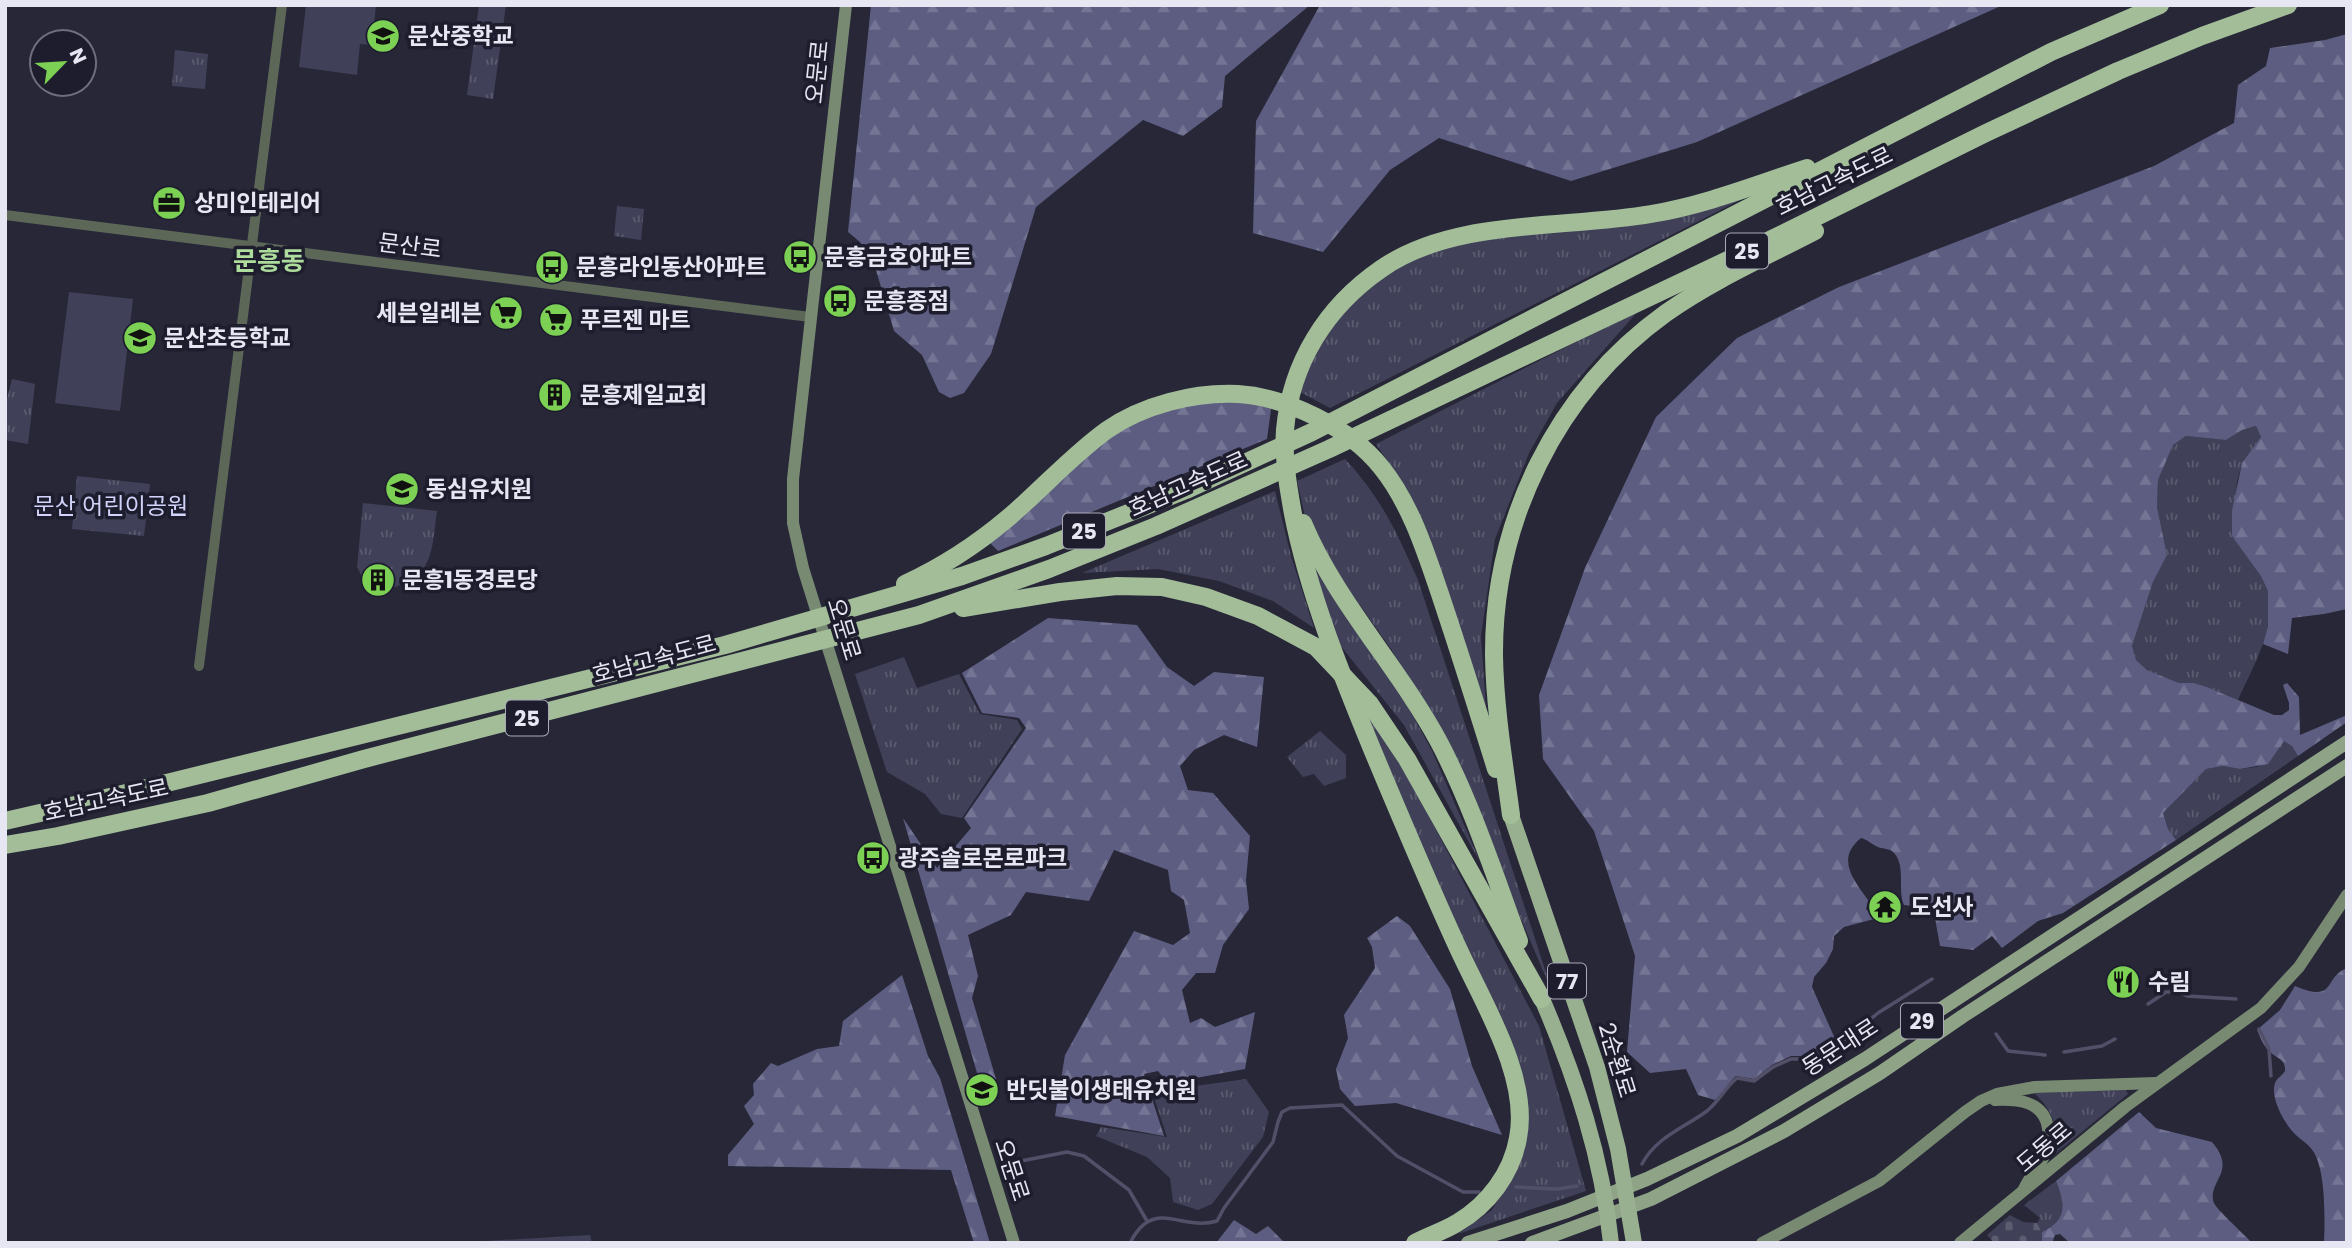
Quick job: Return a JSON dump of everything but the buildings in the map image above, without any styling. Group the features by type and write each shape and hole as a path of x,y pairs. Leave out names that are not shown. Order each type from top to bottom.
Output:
{"highway":[{"name":"호남고속도로","path":"5,821 712,648 961,576 1046,546 1186,490 1312,432 2051,52 2160,5"},
{"name":"호남고속도로","path":"5,845 208,803 364,759 919,615 1049,569 1156,526 1329,449 2118,71 2202,36 2288,5"},
{"path":"1511,815 1498,720 1494,656 1497,606 1506,553 1533,473 1554,432 1582,393 1616,356 1665,314 1718,282 2070,103 2118,71"},
{"path":"1415,1243 1457,1224 1483,1204 1499,1184 1512,1161 1519,1136 1520,1108 1507,1057 1349,694 1301,554 1284,450 1290,398 1301,362 1320,328 1355,288 1391,262 1420,247 1440,240 1511,228 1583,223 1690,207 1862,149"},
{"path":"848,610 926,574 960,554 1007,519 1108,430 1146,410 1179,400 1220,393 1254,395 1287,404 1343,431 1381,466 1401,498 1423,546 1511,815"},
{"path":"1289,491 1309,538 1329,572 1408,689 1438,741 1461,788 1542,999"},
{"path":"919,615 1060,592 1117,586 1162,587 1206,597 1258,616 1316,647 1370,704 1407,759 1542,999"},
{"name":"2순환로","path":"1511,815 1597,1067 1618,1149 1634,1243"},
{"name":"2순환로","path":"1542,999 1567,1058 1596,1155 1611,1243"}],"main road":[{"name":"오문로","path":"846,5 810,317 792,504 793,523 803,568 1014,1243"},
{"name":"동문대로","path":"1468,1243 1567,1211 1698,1156 1747,1130 1865,1059 2347,742"},
{"name":"동문대로","path":"1532,1243 1651,1199 1784,1131 1880,1073 2347,766"},
{"path":"1762,1243 1879,1181 1937,1133 1981,1101 1997,1094 2025,1088 2156,1083 2219,1040 2274,996 2299,967 2347,895"},
{"name":"도동로","path":"1959,1243 2156,1083"},
{"path":"1981,1101 2012,1099 2028,1102 2042,1112 2047,1123 2050,1143 2021,1194"}],"street":[{"path":"199,666 282,5"},
{"name":"문산로","path":"5,215 810,317"}],"green space":[{"path":"306,5 376,5 372,45 360,44 357,75 299,67"},
{"path":"479,5 506,5 493,99 467,95"},
{"path":"871,5 1310,5 1225,76 1222,107 1183,136 1143,120 1036,207 991,354 964,393 950,398 939,392 922,355 894,331 876,270 860,242 848,232"},
{"path":"1320,5 2003,5 1697,142 1571,181 1439,138 1390,170 1323,252 1253,233 1256,121"},
{"path":"2347,34 2347,609 2292,618 2288,654 2263,644 2268,626 2268,591 2261,576 2232,536 2232,511 2242,463 2261,437 2256,426 2242,430 2226,440 2186,436 2173,445 2158,480 2157,507 2167,555 2153,582 2132,646 2136,660 2147,670 2179,683 2194,683 2207,687 2274,715 2282,715 2289,710 2283,685 2287,683 2299,697 2300,735 2347,715 2347,722 2298,756 2292,746 2284,741 2268,764 2240,769 2223,766 2206,769 2163,813 2168,829 2176,840 2063,913 2038,921 2002,948 1992,936 1973,950 1940,946 1935,918 1930,908 1904,905 1901,869 1897,856 1892,851 1861,838 1853,846 1848,862 1853,877 1868,900 1866,909 1874,919 1844,927 1834,936 1833,949 1814,977 1812,987 1836,1041 1818,1056 1791,1056 1772,1065 1754,1079 1736,1076 1715,1100 1698,1095 1686,1069 1650,1073 1627,1052 1635,956 1594,831 1543,759 1539,695 1585,568 1656,417 1737,338 1839,287 2154,166 2234,123 2238,85 2266,66 2270,48"},
{"path":"175,50 208,54 205,89 172,86"},
{"path":"1750,195 1330,408 1300,392 1312,354 1350,301 1392,268 1446,245"},
{"path":"617,206 644,209 641,240 614,236"},
{"path":"69,292 133,299 120,411 55,403"},
{"path":"1639,310 1557,403 1529,453 1495,539 1481,636 1487,722 1408,491 1376,444"},
{"path":"12,379 35,384 28,444 5,440 5,407"},
{"path":"1272,402 1267,439 998,551 989,542 1079,457 1133,421 1179,403"},
{"path":"2256,426 2261,437 2242,463 2237,482 2232,536 2258,569 2266,584 2270,605 2262,647 2238,700 2207,687 2194,683 2179,683 2147,670 2136,660 2132,646 2153,582 2167,555 2157,507 2158,480 2173,445 2186,436 2226,440 2242,430"},
{"path":"1345,459 1369,488 1387,516 1418,580 1553,994 1453,760 1391,649 1318,546 1306,521 1297,481"},
{"name":"문산 어린이공원","path":"77,476 150,484 144,536 72,529"},
{"path":"1275,491 1291,556 1314,628 1273,601 1219,581 1158,569 1082,573"},
{"path":"363,503 437,511 430,556 420,573 411,580 388,589 368,588 357,567"},
{"path":"1307,559 1393,679 1432,751 1481,864 1404,725 1340,645"},
{"path":"1048,618 1137,625 1167,667 1194,686 1214,672 1264,677 1257,747 1224,735 1194,750 1180,766 1188,790 1213,793 1250,836 1246,880 1249,909 1223,945 1215,973 1196,973 1182,990 1190,1023 1201,1018 1215,1027 1255,1012 1245,1069 1168,1083 1158,1071 1144,1074 1164,1136 1055,1116 1065,1055 1134,931 1173,945 1190,933 1184,900 1171,891 1168,870 1114,850 1089,901 1026,892 1011,915 968,935 978,976 972,998 996,1079 984,1097 903,818 937,868 971,828 964,818 1026,728 1019,718 982,713 962,673"},
{"path":"904,657 917,688 959,674 980,714 1017,720 1022,729 962,818 941,814 925,794 887,772 855,674"},
{"path":"1361,705 1390,742 1539,1026 1586,1191 1458,1234 1492,1210 1518,1166 1523,1110"},
{"path":"1320,731 1346,755 1346,778 1324,786 1314,774 1303,777 1287,757"},
{"path":"2284,740 2298,756 2176,840 2168,829 2163,813 2206,769 2223,766 2240,769 2257,767"},
{"path":"1397,916 1410,926 1450,989 1472,1066 1502,1135 1396,1103 1355,1106 1340,1089 1336,1069 1348,1038 1344,1015 1375,968 1372,947 1367,938"},
{"path":"2347,968 2347,1243 2324,1243 2324,1196 2317,1159 2311,1148 2295,1135 2282,1116 2274,1089 2285,1067 2282,1061 2266,1048 2257,1030 2280,1010 2295,986 2308,991 2324,991 2340,972"},
{"path":"902,975 928,1056 940,1078 990,1243 974,1243 951,1170 728,1166 728,1155 754,1124 744,1106 754,1095 753,1084 771,1063 778,1066 817,1049 839,1046 843,1021"},
{"path":"1246,1079 1269,1112 1263,1137 1212,1204 1198,1210 1173,1202 1170,1178 1147,1157 1096,1136 1101,1127 1167,1137 1150,1085 1173,1089"},
{"path":"2126,1090 2128,1094 2055,1154 2053,1120 2046,1106 2034,1093"},
{"path":"2139,1112 2156,1128 2212,1142 2222,1161 2220,1176 2214,1188 2214,1203 2252,1243 2070,1243 2060,1234 2055,1235 2052,1243 2042,1243 2042,1232 2056,1222 2062,1211 2056,1181"},
{"path":"2056,1181 2062,1211 2056,1222 2042,1232 2037,1223 2040,1218 2024,1205"},
{"path":"2010,1215 2023,1222 2037,1223 2042,1232 2042,1243 1994,1243 1987,1235"},
{"path":"1234,1220 1256,1234 1268,1226 1285,1243 1216,1243"},
{"path":"590,1235 592,1243 451,1243"}],"waterway":[{"path":"1642,1164 1663,1140 1707,1111 1737,1078 1754,1081 1773,1067 1791,1059 1820,1059 1878,1013 1932,979"},
{"path":"2148,1004 2166,992 2236,999"},
{"path":"2259,1029 2269,1049 2271,1076"},
{"path":"1996,1034 2008,1051 2045,1055"},
{"path":"2064,1052 2102,1046 2115,1039"},
{"path":"1130,1243 1139,1229 1149,1221 1159,1218 1204,1223 1217,1221 1273,1142 1282,1112 1290,1108 1342,1105 1397,1156 1463,1192 1479,1192"},
{"path":"1021,1161 1067,1152 1084,1156 1129,1190 1147,1221"},
{"path":"1516,1187 1557,1189 1577,1186"}],"place":[{"name":"문산중학교","path":"383,36"},
{"name":"상미인테리어","path":"169,203"},
{"name":"문흥금호아파트","path":"800,257"},
{"name":"문흥라인동산아파트","path":"552,267"},
{"name":"문흥종점","path":"840,301"},
{"name":"세븐일레븐","path":"506,313"},
{"name":"푸르젠 마트","path":"556,320"},
{"name":"문산초등학교","path":"140,338"},
{"name":"문흥제일교회","path":"555,395"},
{"name":"동심유치원","path":"402,489"},
{"name":"문흥1동경로당","path":"378,580"},
{"name":"광주솔로몬로파크","path":"873,858"},
{"name":"도선사","path":"1885,907"},
{"name":"수림","path":"2123,982"},
{"name":"반딧불이생태유치원","path":"982,1090"}],"district":[{"name":"문흥동","path":"269,261"}]}
